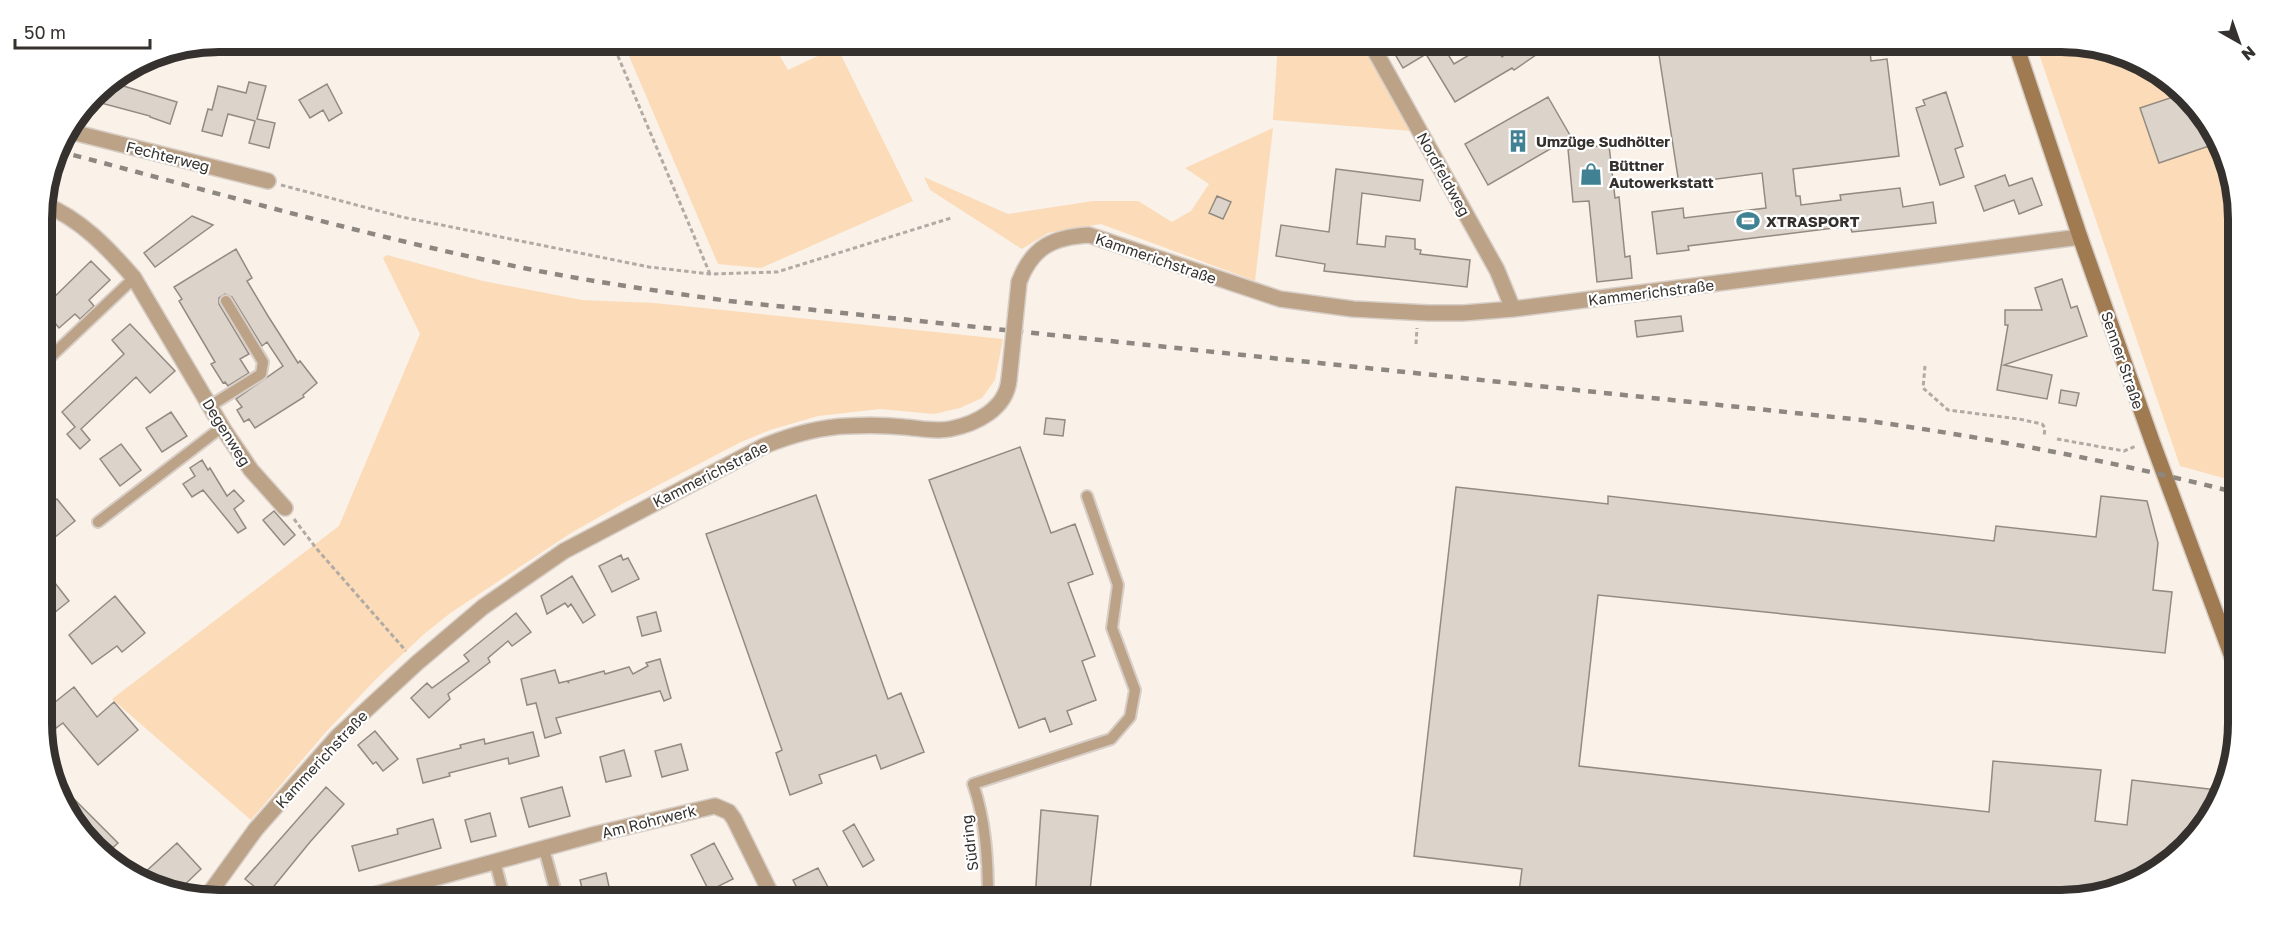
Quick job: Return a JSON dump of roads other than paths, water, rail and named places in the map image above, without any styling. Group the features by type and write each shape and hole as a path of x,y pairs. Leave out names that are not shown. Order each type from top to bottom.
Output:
{"street":[{"name":"Nordfeldweg","path":"1376,52 1497,270 1512,309"},
{"name":"Senner Straße","path":"2018,52 2080,237 2229,649"},
{"name":"Fechterweg","path":"77,133 268,181"},
{"name":"Degenweg","path":"53,208 63,212 81,226 134,278 222,426 251,470 285,508"},
{"name":"Kammerichstraße","path":"212,889 256,829 338,736 417,663 483,607 564,551 764,446 782,439 828,427 871,425 933,430 962,426 975,421 997,407 1005,395 1010,380 1019,282 1027,263 1034,255 1050,243 1062,238 1089,235 1264,295 1290,301 1353,309 1463,314 2080,237"},
{"name":"Am Rohrwerk","path":"394,890 706,806 715,806 729,812 769,890"}],"lane":[{"path":"53,355 134,278"},
{"path":"210,406 261,374 263,362 226,301"},
{"path":"98,522 222,426"},
{"name":"Südring","path":"988,890 988,865 983,826 973,784 1111,739 1130,717 1135,690 1112,628 1118,585 1087,496"},
{"path":"544,849 555,890"},
{"path":"495,862 502,890"}],"railway":[{"path":"66,153 385,237 524,268 612,284 729,301 1862,420 2051,451 2229,491"}],"place":[{"name":"Umzüge Sudhölter","path":"1518,141"},
{"name":"Büttner Autowerkstatt","path":"1591,174"},
{"name":"XTRASPORT","path":"1748,221"}]}
